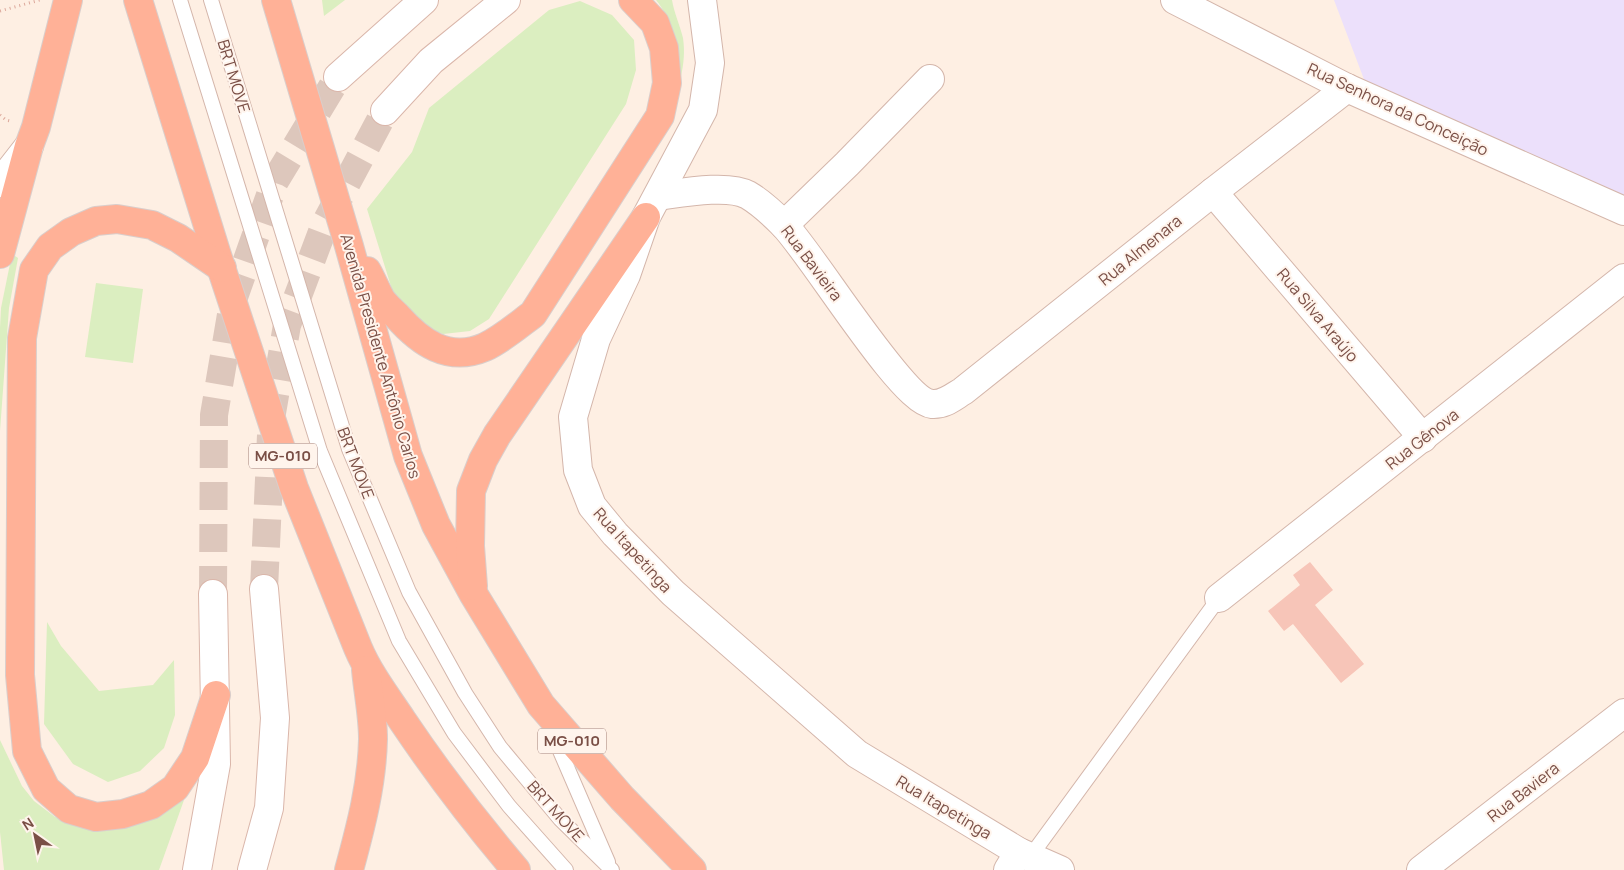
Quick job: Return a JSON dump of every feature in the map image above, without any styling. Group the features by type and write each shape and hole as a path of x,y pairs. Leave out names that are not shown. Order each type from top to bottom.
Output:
{"highway":[{"path":"0,254 29,146 36,127 68,0"},
{"name":"MG-010","path":"138,0 222,268 294,488 328,578 366,666 423,751 485,834 516,870"},
{"name":"Avenida Presidente Antônio Carlos","path":"276,0 349,246 408,456 436,525 474,595 541,705 622,798 692,870"},
{"path":"349,246 366,268 382,301 411,332 440,350 459,352 484,347 508,333 532,314 660,116 667,83 664,48 655,23 633,0"},
{"path":"474,595 470,546 471,491 483,460 496,435 652,207"},
{"path":"216,695 195,758 175,788 151,805 122,814 96,817 69,809 46,789 27,751 20,675 22,338 34,270 50,247 71,232 96,221 118,219 152,224 178,238 222,268"},
{"path":"349,870 366,806 372,770 373,736 366,666"}],"street":[{"path":"338,77 424,0"},
{"path":"386,111 431,60 506,0"},
{"name":"Rua Itapetinga","path":"702,0 710,63 703,110 652,207 626,275 596,340 573,417 578,470 592,506 615,534 672,594 857,754 1019,860 1060,870"},
{"name":"Rua Senhora da Conceição","path":"1175,0 1348,88 1624,211"},
{"path":"784,224 847,164 930,79"},
{"name":"Rua Almenara","path":"930,404 945,403 963,391 1213,192 1348,88"},
{"path":"0,183 29,146"},
{"name":"Rua Bavieira","path":"652,207 698,191 735,190 748,195 784,224 891,370 913,392 930,404"},
{"name":"Rua Silva Araújo","path":"1213,192 1423,438"},
{"name":"Rua Gênova","path":"1219,598 1624,278"},
{"path":"252,870 269,808 275,718 264,589"},
{"path":"197,870 216,764 216,695 212,594"},
{"name":"Rua Baviera","path":"1421,870 1624,713"}],"lane":[{"name":"BRT MOVE","path":"180,0 320,451 398,641 454,733 509,806 566,870"},
{"name":"BRT MOVE","path":"211,0 349,449 409,592 465,693 500,747 560,820 611,870"},
{"path":"1019,860 1219,598"},
{"name":"BRT MOVE","path":"541,705 611,870"}],"path":[{"path":"0,11 40,0"}],"shaded area":[{"path":"1334,0 1624,0 1624,210 1365,82"}],"green space":[{"path":"322,0 345,0 324,16"},
{"path":"656,0 672,0 683,38 683,67 670,112 676,86 678,52 670,24"},
{"path":"580,1 612,15 634,40 636,70 626,104 489,319 470,331 443,334 418,323 394,296 367,209 412,152 429,108 549,10"},
{"path":"12,254 18,258 9,308 0,431 1,308"},
{"path":"96,283 143,289 133,363 85,357"},
{"path":"47,622 61,646 99,691 153,685 174,660 175,715 164,748 140,771 108,782 73,764 44,724"},
{"path":"0,740 22,786 34,801 55,817 97,828 142,823 184,800 159,870 4,870 0,832"}],"building":[{"path":"1310,562 1333,590 1315,605 1364,664 1341,683 1293,624 1284,631 1268,611 1300,585 1293,575"}],"tunnel":[{"path":"213,594 214,415 234,297 275,181 338,77"},
{"path":"264,589 272,413 287,325 325,224 385,111"}]}
